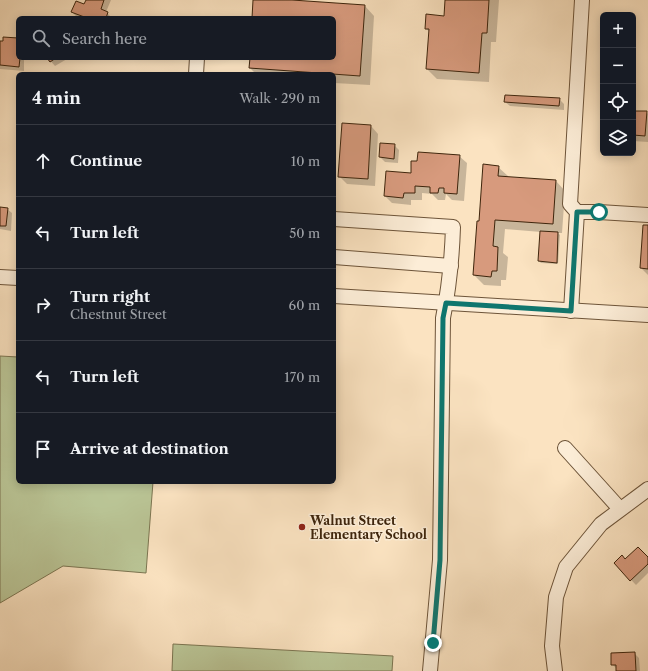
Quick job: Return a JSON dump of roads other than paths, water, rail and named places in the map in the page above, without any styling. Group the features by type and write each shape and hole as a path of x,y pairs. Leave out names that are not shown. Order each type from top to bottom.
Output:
{"street":[{"path":"571,311 577,212 570,204 582,0"},
{"path":"196,72 197,60"},
{"path":"577,212 648,215"},
{"path":"336,219 453,227 451,266 443,318 440,560 430,671"},
{"path":"336,257 451,266"},
{"path":"0,276 16,278"},
{"path":"336,296 648,315"},
{"path":"566,448 620,509"},
{"path":"555,671 552,646 556,596 566,567 601,524 648,489"}],"place":[{"name":"Walnut Street Elementary School","path":"302,527"}]}
